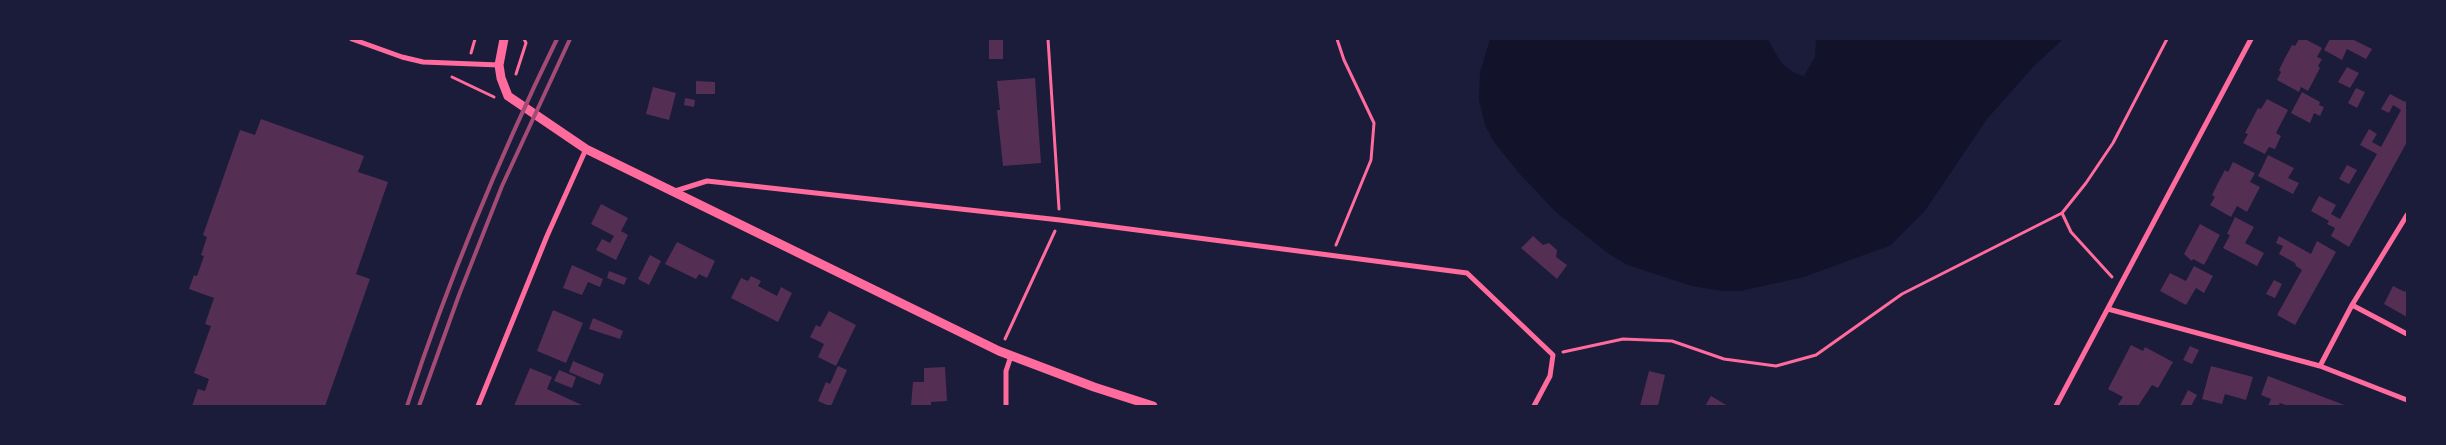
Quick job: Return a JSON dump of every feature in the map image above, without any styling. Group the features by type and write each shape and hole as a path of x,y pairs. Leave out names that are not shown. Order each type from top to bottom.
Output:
{"street":[{"path":"352,39 402,57 423,62 499,65"},
{"path":"504,39 499,65 502,83 508,96 586,149 999,351 1094,388 1153,406"},
{"path":"2056,406 2251,39"},
{"path":"478,406 547,236 586,149"},
{"path":"672,192 707,181 1060,220 1467,273 1553,355 1550,376 1534,406"},
{"path":"2320,366 2352,305 2407,215"},
{"path":"2352,305 2407,334"},
{"path":"2108,309 2320,366 2407,400"},
{"path":"1006,406 1006,371 1011,356"}],"path":[{"path":"448,75 494,98 502,99 508,96 522,59 526,43 524,39"},
{"path":"999,351 1060,220 1048,39"},
{"path":"1332,254 1371,160 1374,123 1344,60 1338,39"},
{"path":"1553,355 1623,340 1672,341 1724,359 1776,366 1816,355 1902,294 2062,213 2086,183 2113,143 2168,39"},
{"path":"2062,213 2071,232 2120,285"}],"shaded area":[{"path":"1490,39 1768,39 1786,67 1804,76 1815,57 1816,39 2063,39 2034,66 1987,119 1924,212 1891,245 1804,277 1741,291 1723,291 1692,286 1628,265 1609,254 1556,212 1519,173 1494,142 1485,125 1479,100 1480,73"}],"building":[{"path":"989,39 1003,39 1003,59 989,59"},
{"path":"2299,39 2305,39 2322,48 2317,57 2322,59 2318,66 2320,68 2308,91 2301,87 2299,92 2277,80 2281,72 2279,70 2285,58 2292,45 2295,46"},
{"path":"2330,39 2352,39 2372,49 2366,59 2347,49 2342,60 2324,50"},
{"path":"2347,67 2359,73 2350,88 2338,82"},
{"path":"1035,78 1041,163 1003,166 997,110 1000,110 997,81"},
{"path":"696,81 715,82 715,94 696,94"},
{"path":"653,87 676,93 669,120 646,114"},
{"path":"2356,88 2365,92 2357,108 2348,103"},
{"path":"2302,92 2320,102 2319,105 2324,107 2320,116 2314,113 2310,123 2291,113"},
{"path":"2390,94 2405,102 2407,99 2407,142 2349,247 2331,236 2335,228 2327,224 2329,221 2311,211 2319,196 2336,205 2331,214 2340,219 2377,154 2360,145 2369,129 2377,134 2372,142 2381,147 2401,110 2393,105 2389,113 2381,109"},
{"path":"685,98 695,100 694,107 684,105"},
{"path":"2267,99 2288,110 2276,133 2281,136 2275,149 2269,147 2265,154 2243,143 2248,134 2245,133 2258,108 2261,109"},
{"path":"261,119 364,156 358,172 388,182 356,274 370,279 325,406 192,406 198,389 205,391 209,379 194,373 211,326 205,324 214,298 189,289 194,275 197,276 204,256 201,255 207,237 203,235 240,130 255,135"},
{"path":"2268,155 2294,168 2288,178 2299,183 2293,194 2258,176"},
{"path":"2233,162 2255,173 2250,182 2260,187 2247,212 2237,206 2231,217 2210,205 2215,197 2212,195 2218,183 2225,170 2228,172"},
{"path":"2347,165 2357,170 2349,184 2339,179"},
{"path":"601,204 628,218 621,231 628,235 616,260 596,250 602,239 610,243 614,236 591,224"},
{"path":"2235,217 2254,227 2245,243 2264,253 2257,266 2223,248 2230,235 2227,234"},
{"path":"2200,224 2220,235 2204,265 2193,259 2192,261 2184,254"},
{"path":"1533,236 1543,245 1549,243 1557,250 1556,257 1567,265 1557,279 1521,248"},
{"path":"2279,236 2311,254 2317,241 2336,252 2295,325 2277,315 2302,270 2295,263 2279,254 2283,246 2276,243"},
{"path":"677,242 715,261 707,278 699,274 696,279 665,264"},
{"path":"650,255 661,261 649,285 638,279"},
{"path":"572,265 603,279 600,287 588,282 582,295 563,288"},
{"path":"2194,266 2213,276 2204,293 2196,288 2186,305 2160,291 2170,273 2186,281"},
{"path":"609,271 627,278 624,285 607,278"},
{"path":"751,276 761,281 758,286 777,296 781,287 792,293 778,322 731,298 741,278 748,281"},
{"path":"2274,280 2282,284 2275,298 2266,294"},
{"path":"2393,286 2405,292 2407,288 2407,317 2384,304"},
{"path":"553,310 583,323 566,363 537,351"},
{"path":"829,311 856,325 836,366 818,357 824,344 810,337 816,325 820,327"},
{"path":"593,318 623,331 620,339 589,329"},
{"path":"2131,345 2143,351 2145,347 2173,362 2158,388 2152,385 2138,406 2117,406 2123,397 2108,389"},
{"path":"2190,346 2199,350 2192,364 2183,360"},
{"path":"573,361 604,374 600,385 569,372"},
{"path":"838,366 847,370 831,406 829,406 818,401 826,382 830,384"},
{"path":"2211,366 2253,377 2246,400 2225,394 2222,404 2202,399"},
{"path":"945,367 947,401 931,402 931,406 911,406 913,382 924,382 924,368"},
{"path":"530,368 552,377 547,389 584,406 514,406"},
{"path":"559,370 576,377 572,388 554,381"},
{"path":"1649,371 1665,375 1658,406 1640,406"},
{"path":"2268,376 2347,406 2288,406 2280,403 2278,406 2268,406 2271,399 2261,395"},
{"path":"2188,390 2197,395 2191,406 2180,406"},
{"path":"1711,396 1728,406 1705,406"}],"railway":[{"path":"407,406 457,266 495,174 557,39"},
{"path":"419,406 459,295 502,186 570,39"}]}
